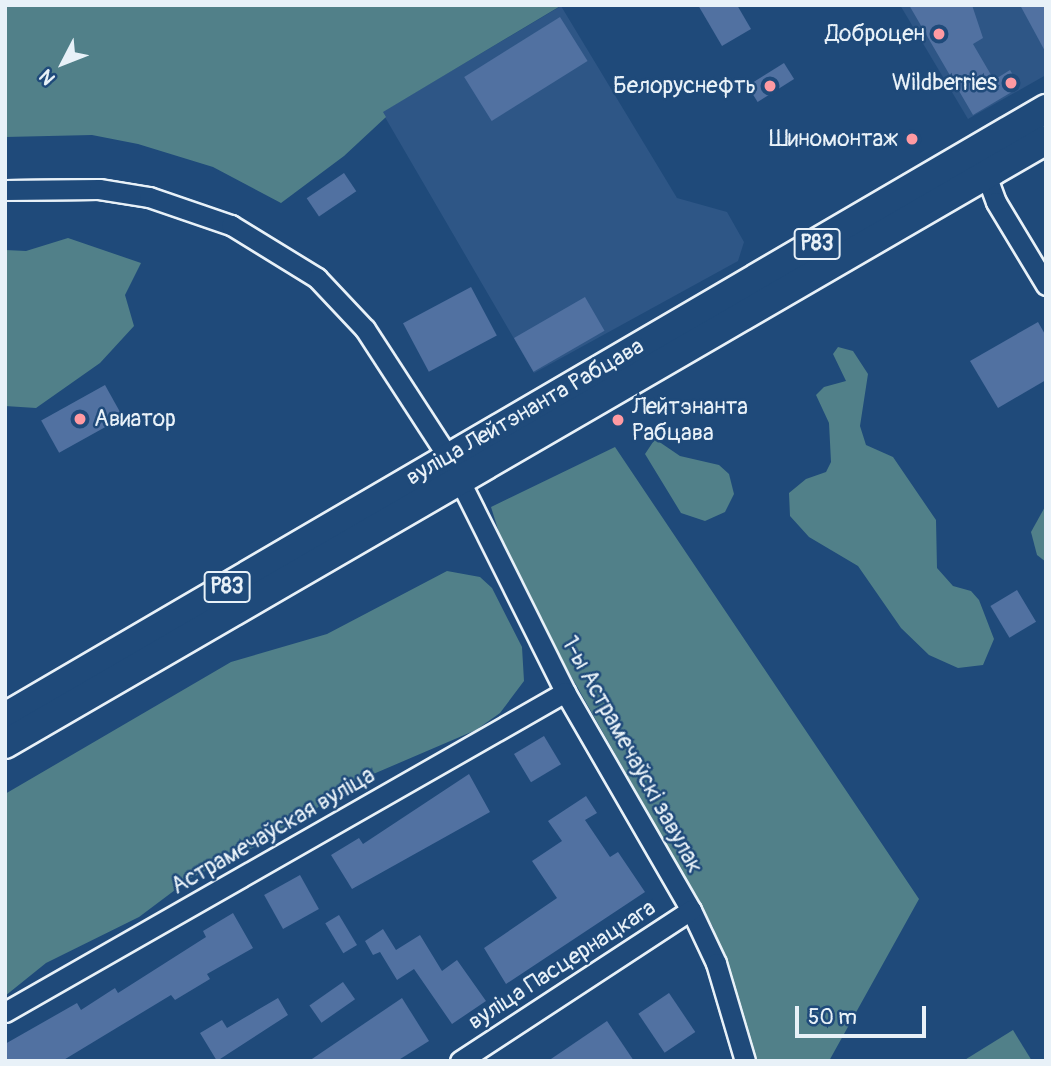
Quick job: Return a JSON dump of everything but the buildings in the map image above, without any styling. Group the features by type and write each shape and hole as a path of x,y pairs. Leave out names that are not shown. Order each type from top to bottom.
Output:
{"highway":[{"name":"вуліца Лейтэнанта Рабцава","path":"5,744 1046,108"},
{"name":"вуліца Лейтэнанта Рабцава","path":"5,717 984,177 1046,140"}],"street":[{"path":"977,150 984,177 1046,285"},
{"name":"1-ы Астрамечаўскі завулак","path":"5,190 99,189 149,197 267,243 317,278 365,329 454,468 565,692 691,910 716,964 745,1061"},
{"name":"Астрамечаўская вуліца","path":"5,1012 565,692"},
{"name":"вуліца Пасцернацкага","path":"460,1061 691,910"}],"shaded area":[{"path":"900,5 1046,5 1046,75 968,119"},
{"path":"561,6 677,198 727,212 744,242 738,261 534,373 382,112"}],"green space":[{"path":"5,5 562,5 383,112 386,117 344,156 281,203 213,167 138,144 92,135 5,137"},
{"path":"68,238 141,263 125,295 134,326 100,363 36,408 5,406 5,250 26,251"},
{"path":"838,347 853,351 868,374 860,426 866,445 893,457 936,520 937,568 953,586 971,591 979,600 994,639 983,665 958,668 929,655 901,628 858,566 809,537 790,516 789,493 806,479 826,472 831,462 829,423 816,395 824,387 846,381 833,354"},
{"path":"655,439 680,456 719,465 729,474 734,494 725,512 705,521 681,513 645,454"},
{"path":"615,447 919,899 829,1061 757,1061 713,927 510,568 491,507"},
{"path":"1046,505 1046,562 1037,555 1031,532"},
{"path":"447,571 480,577 492,588 522,647 524,681 500,713 476,730 343,787 291,829 191,878 139,917 46,963 5,996 5,794 231,662 327,634"},
{"path":"1013,1030 1032,1061 963,1061"}],"place":[{"name":"Доброцен","path":"939,34"},
{"name":"Wildberries","path":"1011,83"},
{"name":"Белоруснефть","path":"770,86"},
{"name":"Шиномонтаж","path":"912,139"},
{"name":"Авиатор","path":"80,419"},
{"name":"Лейтэнанта Рабцава","path":"618,420"}]}
